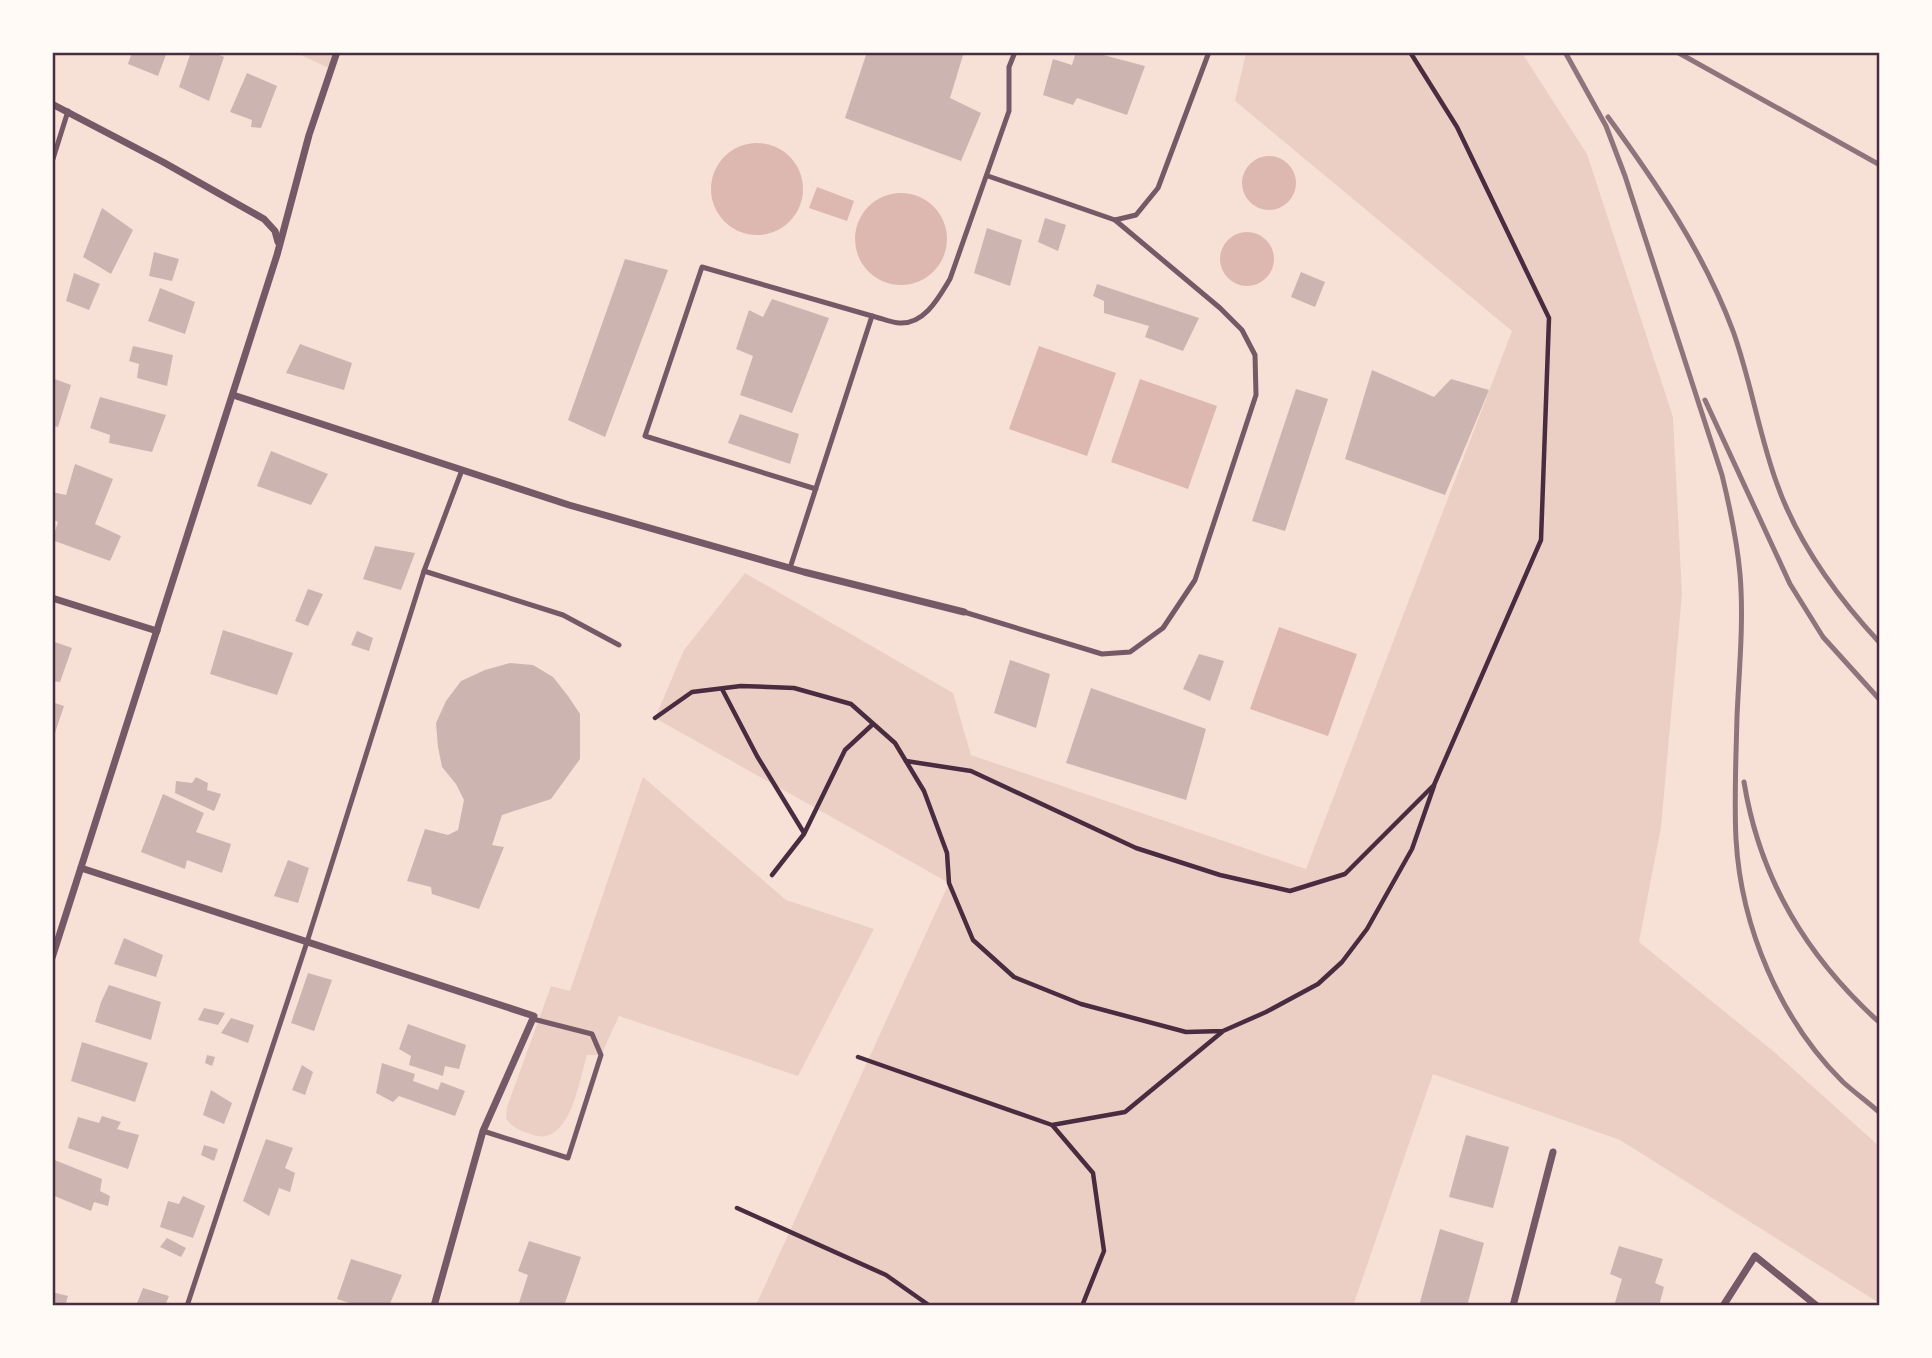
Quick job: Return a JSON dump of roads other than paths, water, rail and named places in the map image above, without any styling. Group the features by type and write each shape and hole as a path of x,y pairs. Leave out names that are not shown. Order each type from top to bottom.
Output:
{"street":[{"path":"52,957 233,395 277,255 309,135 337,52"},
{"path":"52,104 264,219 275,231 278,245"},
{"path":"233,395 569,505 804,572 964,611"},
{"path":"52,598 157,631"},
{"path":"81,867 534,1016 483,1131 434,1306"},
{"path":"1513,1306 1553,1152"},
{"path":"1723,1306 1755,1256 1817,1306"}],"lane":[{"path":"816,489 645,436 702,267 901,323 919,318 935,303 950,279 988,176 1009,111 1009,67 1014,52"},
{"path":"1115,220 1136,215 1158,188 1209,52"},
{"path":"52,162 68,111"},
{"path":"964,611 1102,654 1130,652 1163,628 1195,580 1256,395 1255,355 1242,330 1220,307 1115,220 988,176"},
{"path":"790,568 872,316"},
{"path":"187,1306 307,943 424,571 462,470"},
{"path":"424,571 563,615 619,645"},
{"path":"483,1131 568,1158 601,1055 592,1034 533,1019"}],"railway":[{"path":"1565,52 1606,126 1625,176 1722,475 1730,512 1739,561 1742,610 1737,717 1736,839 1739,872 1755,938 1783,1001 1800,1030 1843,1082 1880,1113"},
{"path":"1677,52 1880,165"},
{"path":"1608,117 1678,220 1721,302 1739,350 1777,484 1796,527 1834,588 1880,643"},
{"path":"1705,400 1790,584 1823,637 1880,700"},
{"path":"1744,782 1751,818 1762,852 1791,914 1830,971 1880,1023"}]}
